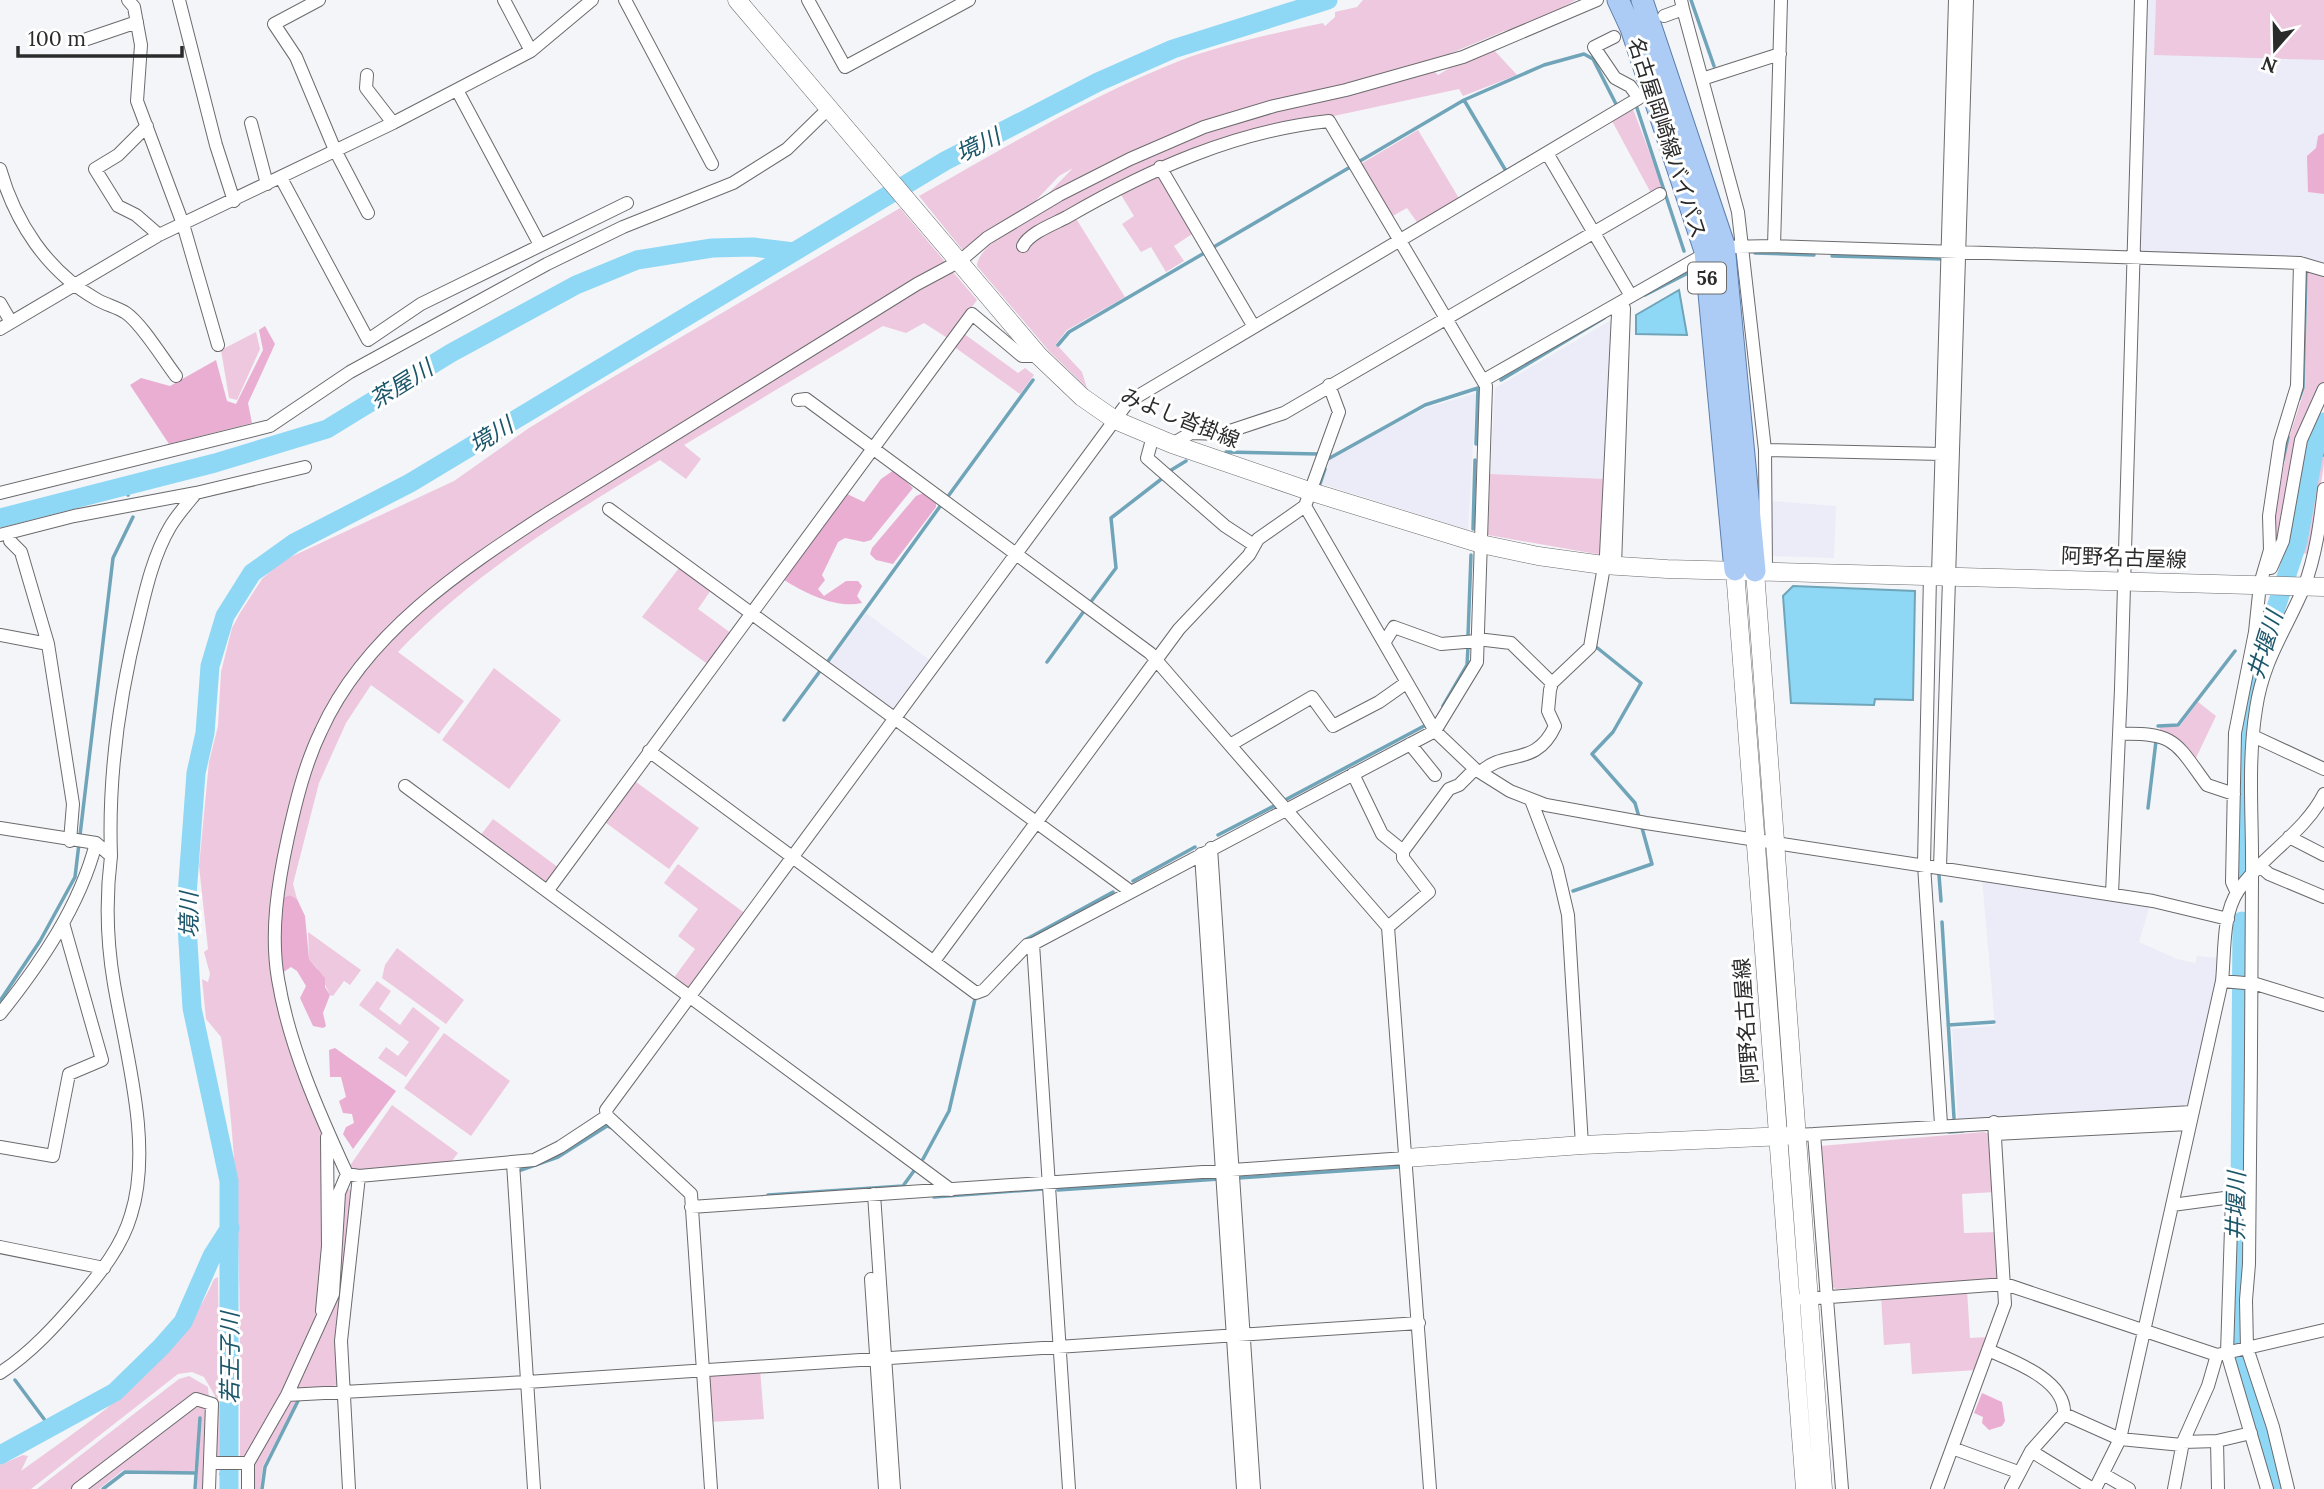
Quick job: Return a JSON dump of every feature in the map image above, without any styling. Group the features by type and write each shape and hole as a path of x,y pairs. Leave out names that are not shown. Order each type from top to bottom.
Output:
{"main road":[{"name":"みよし沓掛線","path":"737,0 1039,356 1082,397 1115,420 1308,499 1481,544 1609,566 1752,570"},
{"name":"名古屋岡崎線バイパス","path":"1618,0 1724,249"},
{"name":"名古屋岡崎線バイパス","path":"1642,0 1724,249 1752,570"},
{"name":"阿野名古屋線","path":"1752,570 2324,587"},
{"name":"阿野名古屋線","path":"1752,570 1756,839 1805,1489"},
{"name":"阿野名古屋線","path":"1752,570 1805,1135 1817,1298 1823,1489"},
{"path":"1406,1158 1582,1145 1805,1135"}],"street":[{"path":"128,0 138,22 141,45 137,101 183,223 218,345"},
{"path":"179,0 216,145 234,201"},
{"path":"319,0 274,24 296,57 335,150 368,213"},
{"path":"504,0 531,51"},
{"path":"0,303 6,325 159,235 393,123 531,51 592,0"},
{"path":"625,0 712,164"},
{"path":"808,0 845,67 969,0"},
{"path":"349,1489 341,1341 353,1175 327,1130 287,1020 277,976 275,927 282,862 301,786 322,728 347,687 422,603 490,551 632,459 917,284 960,261 987,238 1059,195 1130,159 1205,127 1274,106 1346,90 1463,57 1597,0"},
{"path":"1774,246 1782,0"},
{"path":"1941,1124 1924,865 1953,253 1955,0"},
{"path":"1940,868 1939,575 1942,454 1967,0"},
{"path":"2112,894 2141,0"},
{"path":"1664,16 1682,5 1738,212 1724,249 1765,450 1752,570"},
{"path":"87,39 138,22"},
{"path":"711,1489 691,1194 607,1116 606,1110 1128,402 1639,98 1630,86 1615,78 1594,47 1615,37"},
{"path":"1702,79 1780,54"},
{"path":"367,75 366,88 393,123"},
{"path":"457,90 539,243"},
{"path":"0,493 270,426 350,372 547,264 623,227 733,183 787,149 833,112"},
{"path":"1023,246 1041,232 1160,167 1245,138 1329,121 1478,375 1484,380"},
{"path":"251,123 267,184"},
{"path":"147,126 118,155 95,169 118,206 147,223 159,235"},
{"path":"1403,851 1449,789 1488,765 1531,752 1550,737 1555,726 1548,710 1552,683 1590,647 1609,566 1626,312 1593,231 1546,153"},
{"path":"1160,167 1254,327"},
{"path":"0,169 13,208 29,238 48,260 95,299 128,314 176,376"},
{"path":"281,178 368,341 421,304 539,243 627,202"},
{"path":"1172,444 1191,433 1221,434 1284,413 1329,385 1371,365 1593,231 1660,194"},
{"path":"1484,380 1622,301 1724,249 1774,246 2132,260 2300,263 2324,270"},
{"path":"2237,892 2232,882 2235,733 2270,550 2269,516 2280,442 2297,386 2300,263"},
{"path":"548,890 972,314 1022,356 1039,356"},
{"path":"649,751 976,993 984,990 1027,944 1033,944 1435,731 1476,662 1484,380"},
{"path":"934,961 1038,824 1179,629 1254,545 1308,499 1339,412 1329,385"},
{"path":"2263,584 2283,541 2301,440 2324,389"},
{"path":"799,400 806,400 1157,661 1388,927 1430,1489"},
{"path":"1153,436 1147,457 1225,526 1254,545"},
{"path":"1765,450 1942,454"},
{"path":"5,538 74,516 196,493 304,467"},
{"path":"2031,1451 2094,1489 2120,1439 2190,1118 2238,982 2256,871 2253,736 2261,684 2271,652 2315,555 2324,489"},
{"path":"0,1373 54,1327 104,1268 131,1217 139,1169 135,1093 113,980 109,922 110,812 116,726 149,579 169,529 196,493"},
{"path":"1308,499 1384,643 1435,731 1478,770 1510,791 1531,800 1646,823 2112,894 2228,919"},
{"path":"609,509 1129,891"},
{"path":"5,538 21,552 48,644 73,804 70,841"},
{"path":"1384,643 1394,626 1441,644 1477,640 1511,643 1552,683"},
{"path":"0,635 48,644"},
{"path":"1230,745 1312,697 1333,726 1379,702 1406,683"},
{"path":"2119,734 2150,733 2171,739 2193,761 2207,785 2234,793"},
{"path":"2253,736 2324,769"},
{"path":"1410,744 1435,775"},
{"path":"1353,774 1382,834 1403,851 1404,858 1429,892 1388,927"},
{"path":"405,786 951,1189"},
{"path":"2288,1489 2273,1427 2247,1348 2253,1037 2238,982 2228,919 2237,892 2288,837 2320,810 2324,794"},
{"path":"1531,800 1557,868 1568,915 1582,1145"},
{"path":"0,828 96,843 111,856"},
{"path":"2288,837 2324,855"},
{"path":"0,1014 63,923 81,889 96,843"},
{"path":"1206,851 1238,1336 1243,1489"},
{"path":"2256,871 2324,897"},
{"path":"0,1147 53,1156 69,1074 102,1060 63,923"},
{"path":"1033,944 1069,1489"},
{"path":"2238,982 2324,1005"},
{"path":"248,1489 245,1463 287,1395 333,1294 339,1193 353,1175 513,1163 544,1156 607,1116"},
{"path":"1805,1135 1941,1124 1994,1128 2190,1118"},
{"path":"1937,1489 2005,1304 1994,1128"},
{"path":"321,1321 328,1247 327,1130"},
{"path":"691,1207 1406,1158"},
{"path":"513,1163 534,1489"},
{"path":"870,1194 881,1358 894,1489"},
{"path":"2172,1205 2232,1197 2225,1354 2266,1489"},
{"path":"0,1247 104,1268"},
{"path":"1789,1299 2005,1284 2144,1333 2225,1354 2324,1330"},
{"path":"1817,1298 1842,1489"},
{"path":"287,1395 527,1382 1419,1322"},
{"path":"1238,1336 1254,1489"},
{"path":"1988,1350 2031,1369 2043,1378 2061,1399 2064,1414"},
{"path":"2174,1489 2183,1444 2225,1354"},
{"path":"881,1358 885,1489"},
{"path":"79,1489 188,1402 196,1399 212,1404 209,1489"},
{"path":"2064,1414 2120,1439 2183,1444 2217,1441 2251,1433"},
{"path":"2011,1489 2031,1451 2064,1414"},
{"path":"2217,1441 2218,1489"},
{"path":"1952,1448 2018,1472"},
{"path":"210,1463 245,1463"},
{"path":"2103,1474 2129,1489"}],"shaded area":[{"path":"1363,0 1576,0 1527,27 1504,31 1430,62 1273,103 1041,201 1073,168 1059,176 1026,211 965,253 919,196 1047,124 1145,75 1232,44 1323,23 1325,26 1335,17 1335,12 1357,7"},
{"path":"2146,0 2324,0 2324,266 2138,253"},
{"path":"2156,0 2324,0 2324,60 2154,55"},
{"path":"1494,50 1517,75 1463,96 1459,89 1246,135 1211,146 1158,165 1023,240 1021,245 1025,249 1027,243 1075,217 1125,297 1067,330 1056,344 1082,372 1087,388 1049,351 977,266 985,250 1008,230 1041,209 1120,167 1190,136 1244,117 1367,89 1432,69 1438,75 1458,63"},
{"path":"1633,109 1663,188 1652,195 1612,121"},
{"path":"1418,130 1460,200 1419,225 1407,208 1389,218 1359,165"},
{"path":"2324,133 2324,194 2308,192 2307,156 2316,148 2318,136"},
{"path":"1161,174 1195,232 1174,246 1184,261 1166,272 1151,247 1141,252 1122,224 1134,216 1118,190"},
{"path":"900,208 946,263 560,500 374,645 302,768 272,968 323,1129 324,1236 318,1313 303,1352 246,1458 240,1459 238,1247 233,1142 221,1037 206,1019 202,979 208,982 210,974 204,952 208,949 199,866 209,762 218,726 221,672 232,628 262,579 282,561 454,481 529,428 586,393"},
{"path":"2308,269 2324,277 2324,382 2308,410 2275,552 2275,518 2288,441 2305,388"},
{"path":"953,272 977,300 949,339 924,323 906,333 883,326 684,445 701,459 686,479 660,460 523,547 427,623 398,652 464,701 439,734 371,685 346,723 319,783 293,884 297,899 290,895 282,898 293,831 317,755 346,698 383,649 426,606 474,567 526,532 915,288"},
{"path":"1613,319 1606,479 1490,474 1495,388"},
{"path":"265,326 275,344 248,403 252,423 169,444 130,385 141,378 170,386 216,360 227,401 236,404 263,350 259,330"},
{"path":"256,332 260,349 237,400 229,398 221,350"},
{"path":"963,333 1018,373 1025,368 1034,375 1020,394 953,346"},
{"path":"1476,393 1468,530 1322,484 1331,457 1426,408"},
{"path":"2324,429 2324,464 2310,554 2299,553 2316,455 2323,454 2317,452"},
{"path":"894,470 913,488 871,540 864,542 845,538 838,542 822,575 825,580 818,589 824,596 846,581 858,581 862,586 857,596 862,603 831,602 811,595 784,580 845,493 864,502 881,479"},
{"path":"1490,474 1606,479 1602,555 1488,535"},
{"path":"923,493 936,503 936,507 893,564 876,560 870,554 872,548 916,496"},
{"path":"1771,501 1836,506 1834,558 1771,556"},
{"path":"679,568 711,590 698,609 731,633 709,665 642,617"},
{"path":"866,613 931,661 894,713 827,666"},
{"path":"494,668 561,720 509,789 442,740"},
{"path":"2198,702 2216,716 2195,760 2171,734 2160,731 2160,727 2179,727"},
{"path":"632,779 699,828 669,869 602,820"},
{"path":"493,819 559,868 548,884 480,836"},
{"path":"678,864 746,914 687,989 673,979 695,949 678,936 698,909 664,883"},
{"path":"1982,879 2150,905 2139,942 2177,959 2195,963 2197,956 2221,958 2188,1106 1958,1119 1952,1029 1995,1026"},
{"path":"290,895 297,899 305,916 309,959 325,978 325,987 330,995 323,1013 326,1026 323,1028 313,1026 300,998 306,986 297,971 291,967 282,973 277,943 282,898"},
{"path":"308,932 361,970 350,985 344,981 333,996 309,959"},
{"path":"397,948 464,1000 446,1024 382,978 385,965"},
{"path":"377,981 391,991 379,1009 400,1025 413,1007 440,1028 406,1077 378,1058 386,1047 398,1056 409,1042 359,1005"},
{"path":"444,1033 510,1081 471,1136 404,1088"},
{"path":"335,1048 396,1091 353,1149 343,1134 346,1127 354,1123 352,1114 343,1113 339,1101 346,1097 341,1077 330,1077 329,1050"},
{"path":"392,1105 458,1153 451,1162 356,1172 349,1167"},
{"path":"1984,1132 1990,1134 1995,1192 1962,1194 1964,1233 1998,1232 2001,1279 1836,1289 1831,1286 1820,1146"},
{"path":"349,1189 352,1191 339,1385 294,1391 311,1351 343,1196"},
{"path":"218,1277 220,1460 213,1457 215,1396 204,1377 192,1372 178,1374 31,1489 0,1489 0,1465 23,1455 28,1456 21,1471 105,1410 156,1364 178,1339 198,1310 214,1279"},
{"path":"1967,1290 1970,1338 1989,1337 1977,1370 1912,1374 1910,1343 1884,1345 1881,1296"},
{"path":"760,1369 764,1419 710,1422 708,1375"},
{"path":"189,1376 208,1387 209,1399 193,1395 185,1399 74,1489 37,1489 179,1379"},
{"path":"1982,1393 2002,1402 2005,1421 2002,1426 1989,1430 1982,1423 1983,1417 1974,1413"},
{"path":"299,1397 263,1466 260,1489 251,1489 254,1460 290,1400"},
{"path":"197,1402 208,1408 205,1489 197,1489 200,1417 194,1472 123,1470 99,1489 84,1489"}],"water":[{"path":"1679,290 1687,335 1636,334 1636,315"},
{"path":"1793,586 1915,591 1913,700 1875,699 1874,705 1791,703 1783,596"}],"waterway":[{"name":"境川","path":"229,1489 229,1181 192,1008 186,909 196,773 205,733 210,666 225,616 252,573 294,543 410,483 945,161 1098,82 1173,49 1328,0"},
{"path":"1691,0 1714,66"},
{"path":"1360,161 1464,100 1544,65 1584,54 1593,59 1617,106"},
{"path":"1464,100 1506,171"},
{"path":"1637,108 1684,251"},
{"path":"1212,248 1352,166"},
{"name":"茶屋川","path":"0,518 215,463 327,429 451,353 576,285 637,260 712,248 753,247 794,252"},
{"path":"1058,345 1069,332 1206,252"},
{"path":"1755,253 1814,255"},
{"path":"1832,256 1944,259"},
{"path":"1645,295 1688,273"},
{"path":"2299,399 2303,388 2306,273"},
{"path":"1501,380 1604,318"},
{"path":"949,495 1033,380"},
{"path":"1328,459 1425,405 1478,388 1476,444"},
{"name":"井堰川","path":"2242,873 2242,741 2255,671 2298,541 2314,452 2324,422"},
{"path":"2283,460 2288,437"},
{"path":"1226,452 1318,454"},
{"path":"2314,452 2323,455"},
{"path":"1473,529 1475,460"},
{"path":"1168,472 1186,461"},
{"path":"1320,484 1325,469"},
{"path":"1090,603 1116,568 1111,518 1164,477"},
{"path":"125,486 128,495"},
{"path":"826,664 941,505"},
{"path":"0,1001 40,941 75,877 113,558 133,517"},
{"path":"1468,636 1471,555"},
{"path":"1047,662 1084,611"},
{"path":"1596,643 1595,646 1641,683 1613,732 1592,754 1635,803 1639,817"},
{"path":"1443,706 1467,665 1468,647"},
{"path":"2158,726 2178,725 2235,651"},
{"path":"784,720 820,671"},
{"path":"1285,800 1424,726"},
{"path":"2148,808 2156,741"},
{"path":"1218,835 1274,806"},
{"path":"1573,891 1652,864 1642,828"},
{"path":"1133,881 1195,847"},
{"path":"1939,875 1941,901"},
{"path":"1025,940 1113,892"},
{"name":"井堰川","path":"2242,921 2240,1194 2234,1326 2239,1364 2278,1489"},
{"path":"1942,922 1954,1118"},
{"path":"923,1159 949,1111 975,999"},
{"path":"1948,1025 1994,1022"},
{"path":"521,1170 558,1157 607,1126 612,1128"},
{"path":"1949,1132 1963,1131"},
{"path":"1238,1178 1399,1167"},
{"path":"768,1195 903,1186 916,1168"},
{"path":"1058,1190 1219,1179"},
{"path":"934,1197 1043,1189"},
{"name":"境川","path":"0,1455 115,1392 161,1347 183,1322 212,1256 230,1228"},
{"path":"15,1380 50,1427"},
{"path":"262,1489 265,1467 299,1399"},
{"path":"195,1489 200,1418"},
{"path":"103,1489 125,1472 195,1473"},
{"path":"221,1474 229,1474"}],"water label":[{"name":"若王子川","path":"230,1358"}]}
